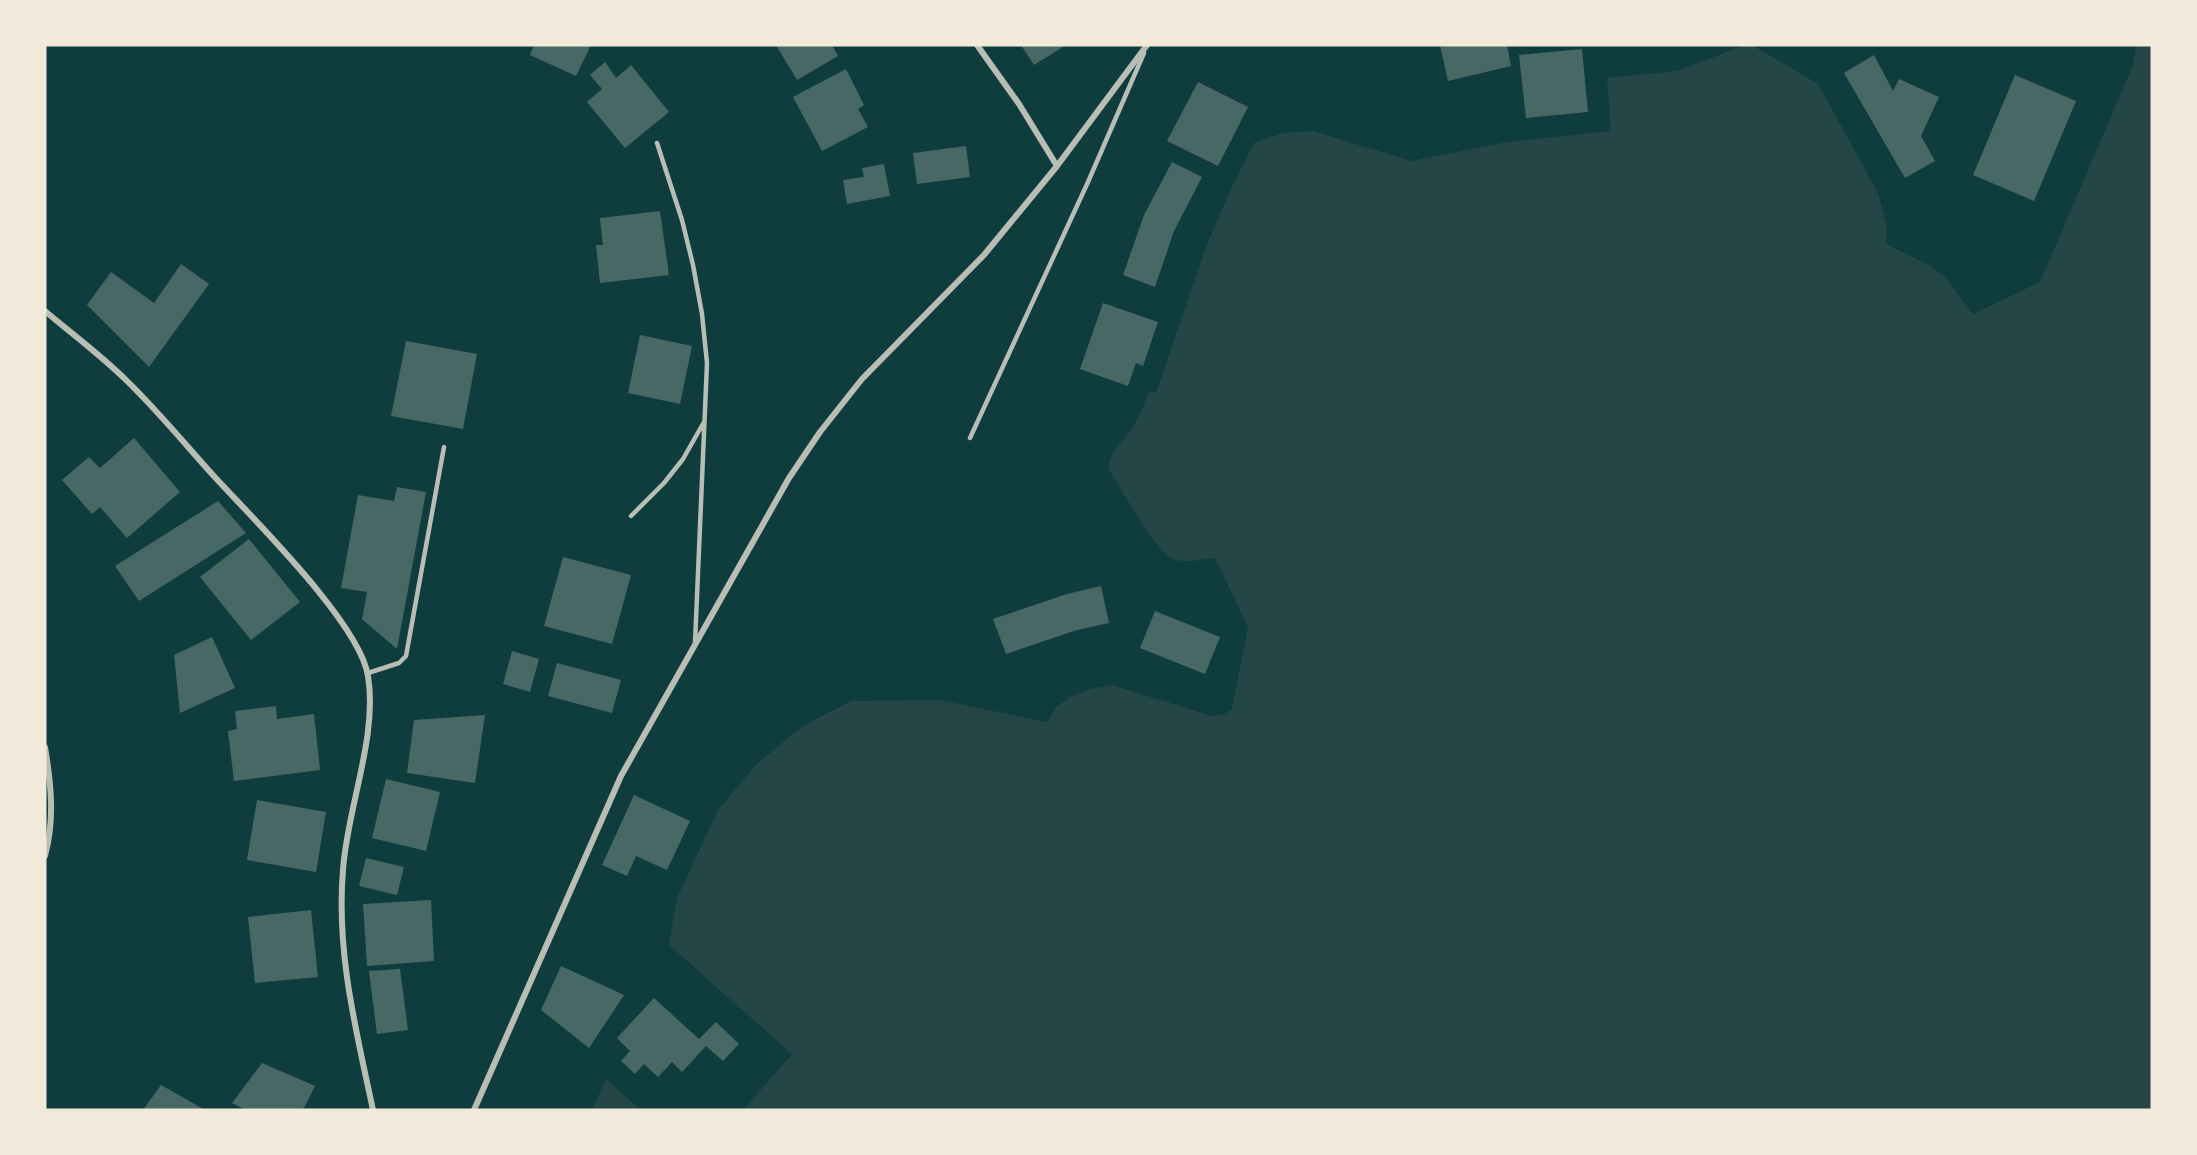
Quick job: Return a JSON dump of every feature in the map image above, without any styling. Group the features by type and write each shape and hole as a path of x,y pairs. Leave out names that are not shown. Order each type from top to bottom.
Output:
{"street":[{"path":"977,45 1019,104 1057,166"},
{"path":"474,1110 621,776 789,478 820,432 862,379 984,255 1057,166 1147,45"},
{"path":"45,311 127,380 319,592 355,643 368,673 371,701 366,742 343,868 341,906 343,961 373,1110"},
{"path":"45,747 51,782 51,817 45,856"}],"lane":[{"path":"970,438 1083,192 1147,45"},
{"path":"657,143 682,220 698,295 707,363 695,648"},
{"path":"631,516 664,483 683,459 706,419"},
{"path":"368,673 396,664 406,656 444,447"}],"shaded area":[{"path":"1745,45 1752,45 1818,84 1878,193 1887,226 1886,244 1931,266 1946,278 1973,314 2040,282 2133,65 2136,45 2152,45 2152,1110 743,1110 792,1054 669,945 677,898 718,810 757,764 795,732 852,701 939,700 1047,722 1056,707 1070,697 1090,689 1112,685 1212,716 1224,714 1232,709 1248,627 1215,558 1181,561 1170,557 1163,551 1129,503 1109,470 1109,464 1113,453 1136,421 1149,391 1156,393 1206,247 1228,195 1254,143 1283,133 1313,131 1411,161 1507,142 1611,131 1607,78 1677,71"},
{"path":"606,1079 641,1110 592,1110"}],"building":[{"path":"534,45 591,45 576,76 530,55"},
{"path":"776,45 832,45 838,56 797,80"},
{"path":"1021,45 1062,45 1063,47 1034,65"},
{"path":"1440,45 1507,45 1511,66 1448,81"},
{"path":"1582,49 1588,112 1526,118 1519,55"},
{"path":"1874,55 1893,91 1899,79 1939,97 1921,136 1935,161 1905,178 1844,73"},
{"path":"605,62 616,78 631,65 669,112 625,148 587,102 602,89 590,75"},
{"path":"846,69 864,105 858,109 868,127 822,151 793,97"},
{"path":"2015,75 2076,101 2034,201 1973,175"},
{"path":"1198,82 1248,107 1218,166 1167,141"},
{"path":"966,146 970,177 917,184 913,153"},
{"path":"1172,162 1202,177 1174,231 1155,287 1123,275 1144,215"},
{"path":"884,164 890,196 847,204 843,180 864,177 862,168"},
{"path":"660,211 669,275 600,283 596,245 603,245 600,218"},
{"path":"181,264 209,284 149,367 87,305 111,272 154,303"},
{"path":"1103,303 1158,322 1143,366 1136,363 1128,386 1080,369"},
{"path":"640,335 692,346 680,404 628,393"},
{"path":"406,341 477,354 463,429 391,416"},
{"path":"134,438 180,492 127,538 100,507 92,514 62,480 89,457 100,468"},
{"path":"397,487 426,492 397,649 362,619 367,592 341,588 358,495 394,501"},
{"path":"218,501 246,533 139,601 115,566"},
{"path":"249,539 300,602 251,640 200,577"},
{"path":"563,557 631,575 612,644 544,626"},
{"path":"1101,586 1109,623 1077,630 1006,654 993,619 1067,594"},
{"path":"1155,611 1220,637 1205,674 1140,648"},
{"path":"212,637 235,688 180,713 174,655"},
{"path":"512,651 539,659 530,692 503,684"},
{"path":"557,663 621,680 612,713 548,696"},
{"path":"276,706 277,719 314,714 320,770 234,781 228,731 237,729 235,711"},
{"path":"485,715 475,783 407,773 414,720"},
{"path":"386,779 440,792 426,851 372,838"},
{"path":"634,795 690,821 667,870 636,856 627,876 602,865"},
{"path":"257,800 326,812 316,872 247,860"},
{"path":"366,858 404,867 397,895 359,886"},
{"path":"431,900 434,961 367,966 363,904"},
{"path":"311,910 318,977 255,983 248,917"},
{"path":"561,966 624,995 589,1048 541,1010"},
{"path":"400,969 408,1030 377,1034 369,971"},
{"path":"654,998 699,1039 716,1022 739,1044 723,1061 706,1046 682,1072 672,1062 658,1077 644,1064 635,1074 621,1061 630,1051 617,1038"},
{"path":"262,1063 315,1086 303,1110 246,1110 232,1103"},
{"path":"161,1085 205,1110 143,1110"}]}
